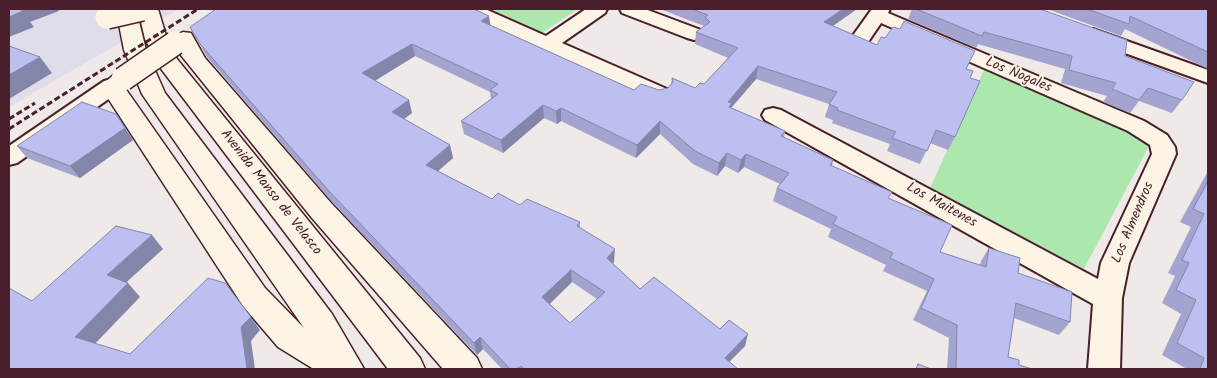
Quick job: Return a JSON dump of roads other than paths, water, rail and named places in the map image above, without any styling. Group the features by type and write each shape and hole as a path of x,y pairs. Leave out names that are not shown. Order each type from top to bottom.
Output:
{"main road":[{"path":"142,9 111,12 135,50 154,94 320,324 345,366"},
{"name":"Avenida Manso de Velasco","path":"148,9 156,39 168,60 408,369"},
{"path":"345,366 324,357 290,337 254,297 117,82 185,36 186,49 240,115 322,210 465,369"}],"street":[{"path":"548,44 598,9"},
{"path":"629,9 694,34"},
{"path":"858,41 879,12"},
{"name":"Los Nogales","path":"879,12 1136,126 1158,140"},
{"path":"478,13 659,94"},
{"path":"1078,29 1208,77"},
{"path":"9,157 117,82"},
{"name":"Los Maitenes","path":"774,115 1108,298"},
{"name":"Los Almendros","path":"1104,369 1108,298 1115,263 1164,154 1158,140"}],"railway":[{"path":"9,129 198,9"},
{"path":"9,119 35,103"}]}
